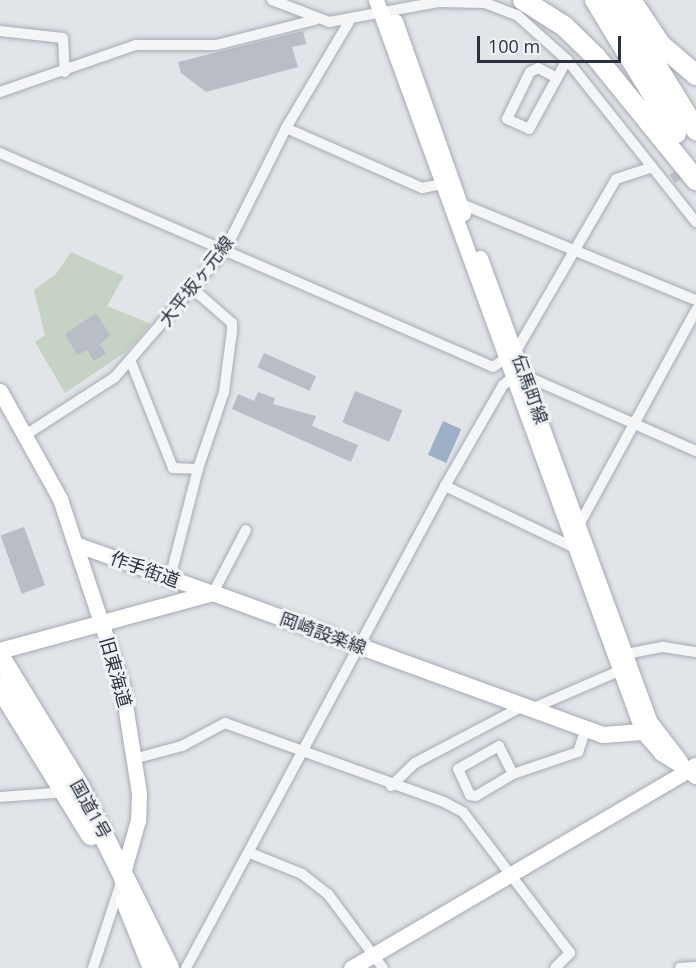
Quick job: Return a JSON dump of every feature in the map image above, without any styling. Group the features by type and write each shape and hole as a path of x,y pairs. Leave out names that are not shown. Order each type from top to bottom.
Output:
{"highway":[{"path":"523,0 564,26 596,57 696,180"},
{"path":"595,0 696,162"},
{"path":"616,0 696,130"},
{"path":"631,0 661,45 696,75"},
{"name":"国道1号","path":"0,657 169,968"},
{"name":"国道1号","path":"0,687 122,878 153,968"}],"main road":[{"name":"岡崎設楽線","path":"213,593 586,729 616,737 643,732"},
{"path":"0,651 103,625 213,593"}],"street":[{"path":"272,0 315,20"},
{"path":"0,92 26,78 65,72 136,45 216,45 315,20 349,22 384,6 485,3 517,15 567,60 652,167 669,182 696,222"},
{"name":"伝馬町線","path":"384,6 442,184 511,355"},
{"name":"伝馬町線","path":"384,6 459,203 519,377 580,523 650,722 693,771"},
{"name":"大平坂ヶ元線","path":"27,434 131,362 225,250 286,128 349,22"},
{"path":"0,31 63,38 65,72"},
{"path":"557,78 538,68 530,72 507,119 528,129 557,78 567,60"},
{"path":"286,128 423,188 442,184"},
{"path":"0,153 493,367 511,355 576,253 616,179 652,167"},
{"path":"459,203 576,253 696,300"},
{"path":"170,578 198,469 224,392 232,331 232,323 193,289"},
{"path":"580,523 696,310"},
{"path":"131,362 173,468 198,469"},
{"path":"186,968 361,647 445,486 502,385 519,377 696,451"},
{"name":"伝馬町線","path":"519,377 574,548"},
{"name":"旧東海道","path":"0,391 27,434 78,545 103,625 137,758 138,820 93,968"},
{"path":"445,486 574,548 643,732 661,753 693,771"},
{"path":"213,593 246,530"},
{"name":"作手街道","path":"78,545 213,593"},
{"path":"626,654 663,647 696,652"},
{"path":"391,786 415,763 527,707 621,670"},
{"path":"137,758 182,746 225,723 463,812 514,876 570,953 555,968"},
{"path":"513,774 499,746 458,770 472,796 513,774 578,752 586,729"},
{"path":"351,968 380,962 514,876 693,771"},
{"path":"0,797 66,792"},
{"path":"250,853 302,874 328,894 380,962"},
{"path":"680,968 696,967"}],"green space":[{"path":"71,252 124,276 107,306 151,324 127,351 65,393 35,342 45,335 34,290 56,274"}],"water":[{"path":"443,421 461,429 446,463 428,455"}],"building":[{"path":"303,31 306,44 292,47 298,67 206,92 181,73 178,62"},
{"path":"96,313 110,335 100,344 106,354 94,361 87,350 77,355 65,334"},
{"path":"264,353 316,376 310,391 257,368"},
{"path":"355,391 402,410 390,442 342,423"},
{"path":"258,392 275,398 273,404 316,416 312,426 358,445 351,462 232,409 238,394 254,401"},
{"path":"24,527 45,585 22,594 1,536"}],"tunnel":[{"path":"672,179 696,164"}]}
